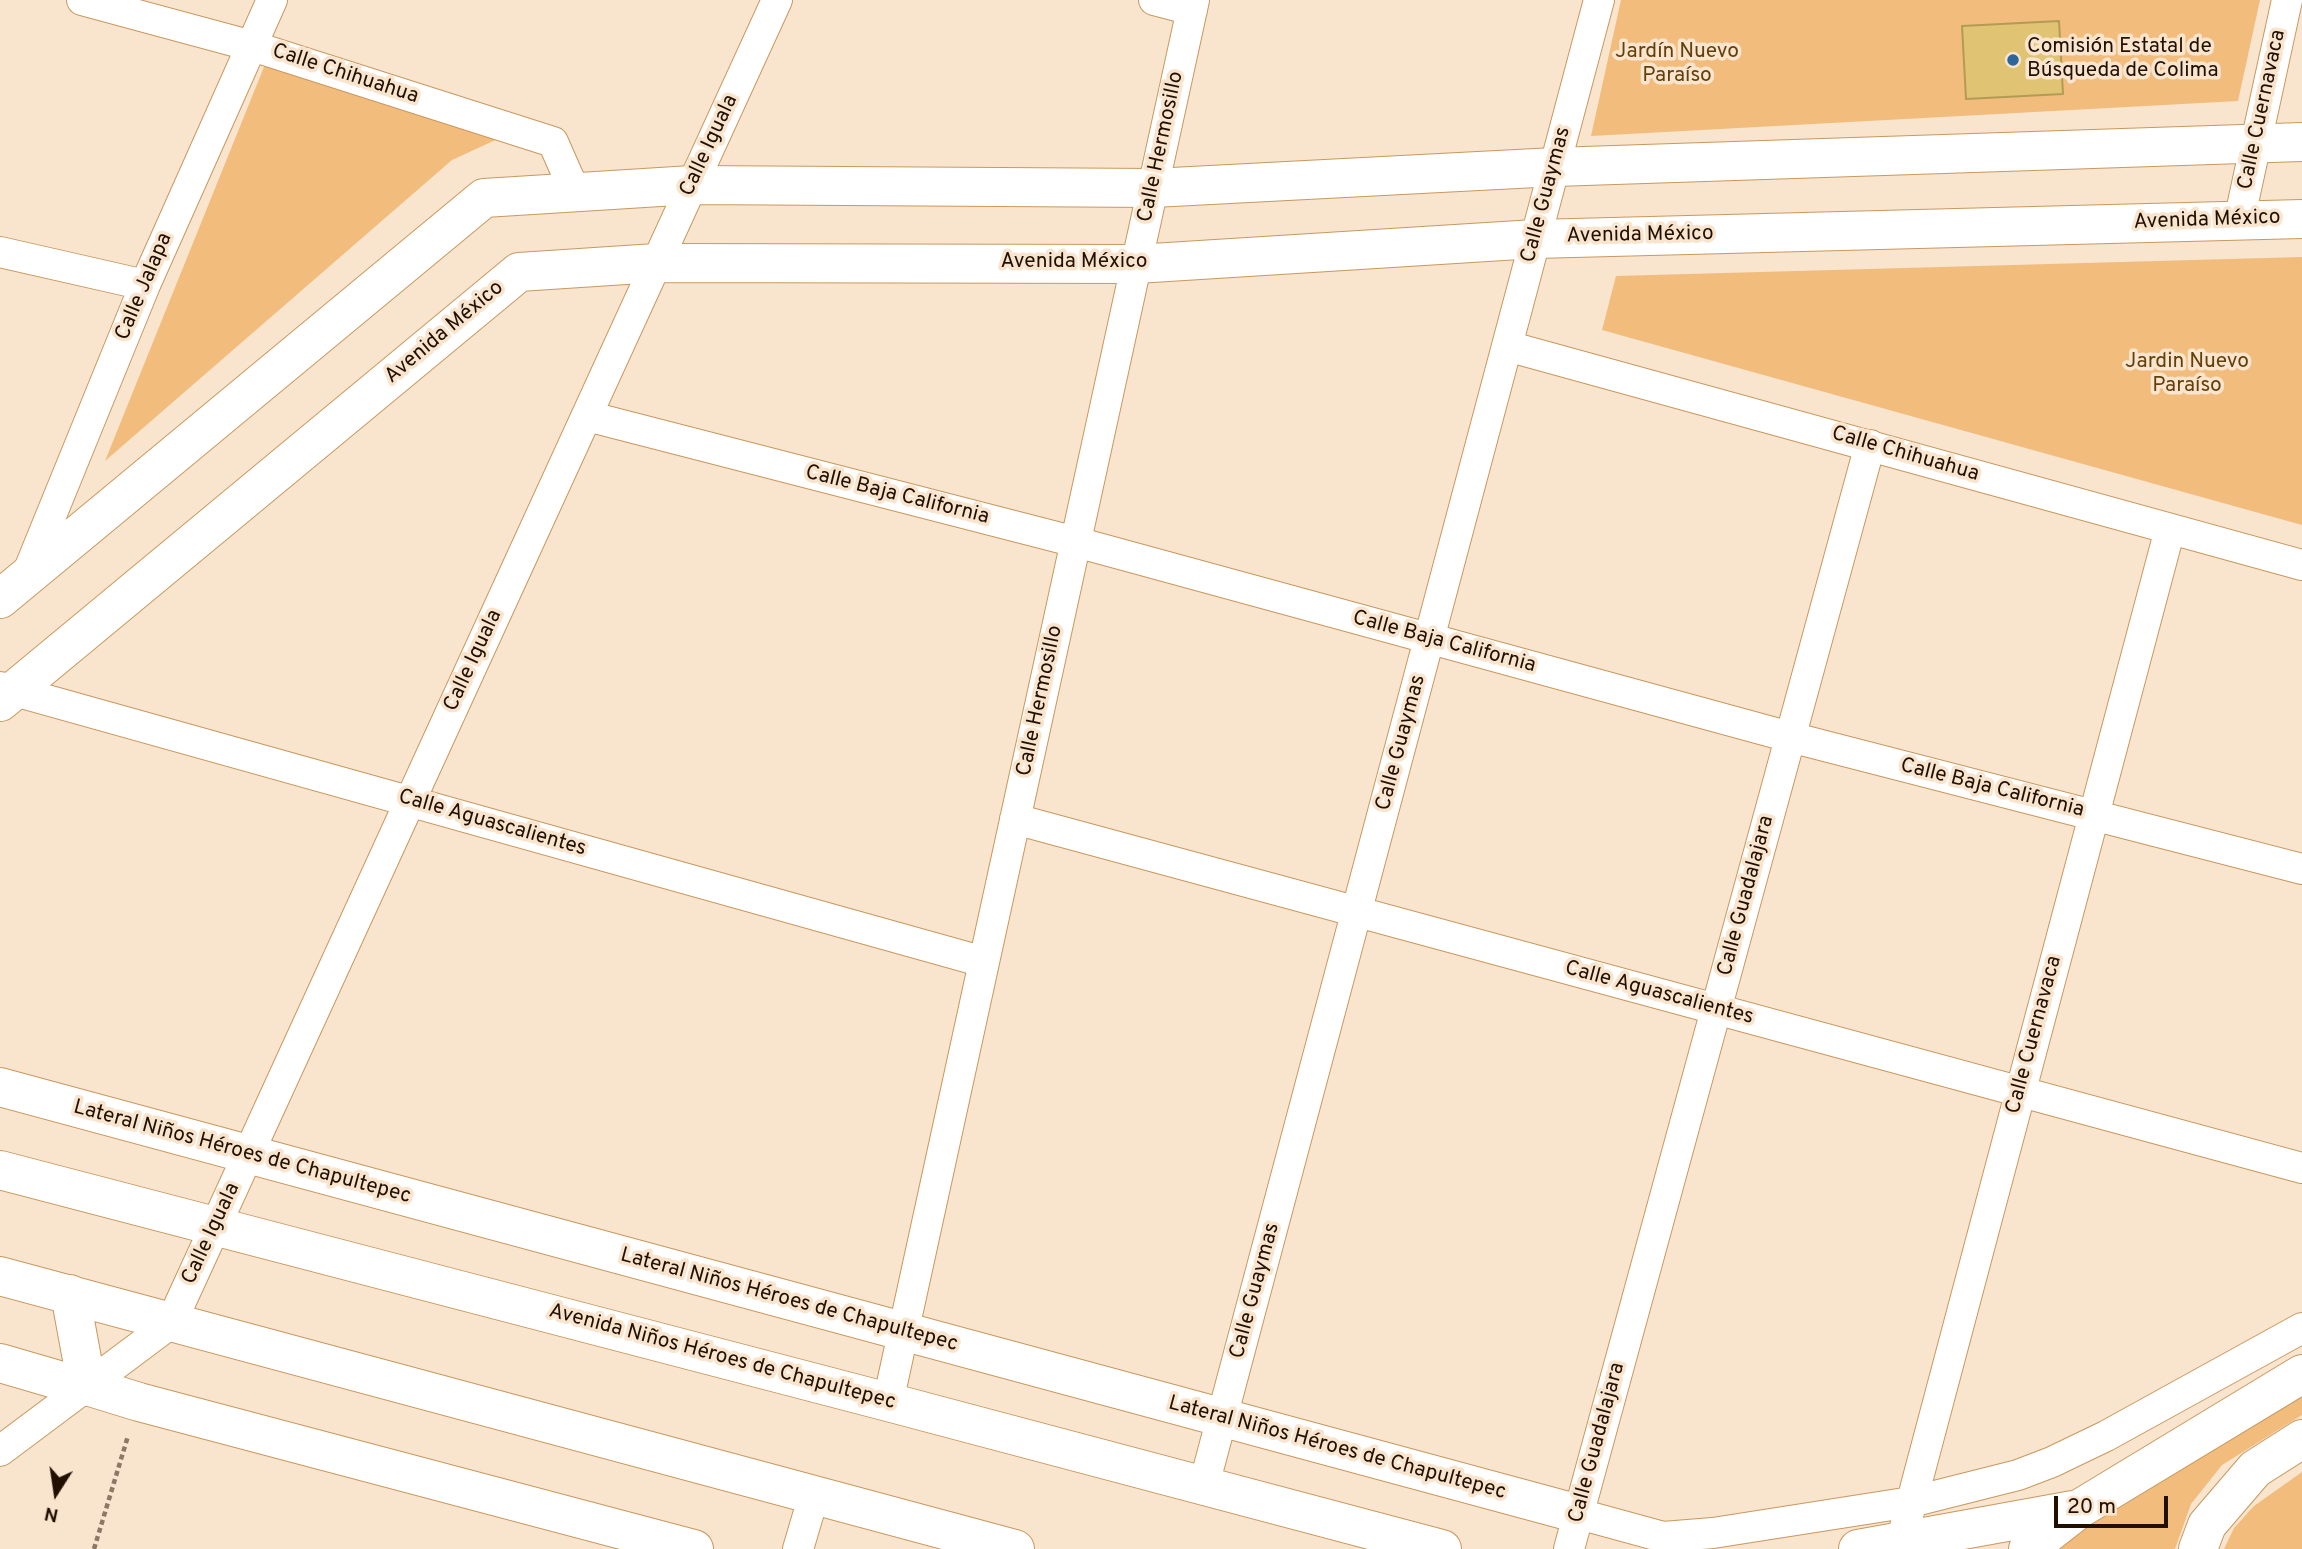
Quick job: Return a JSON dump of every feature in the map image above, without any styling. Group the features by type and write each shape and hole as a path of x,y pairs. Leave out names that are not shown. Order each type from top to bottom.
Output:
{"main road":[{"path":"13,588 484,198 692,186 1153,188 1555,167 2302,142"},
{"name":"Avenida México","path":"4,693 519,272 656,263 1136,264 1535,239 2302,219"},
{"name":"Lateral Niños Héroes de Chapultepec","path":"0,1087 1222,1418 1574,1531"},
{"name":"Avenida Niños Héroes de Chapultepec","path":"0,1170 1442,1549"},
{"path":"0,1276 1015,1549"},
{"path":"70,1294 87,1386"},
{"path":"0,1363 694,1549"},
{"path":"2028,1549 2079,1509 2302,1374"},
{"path":"2198,1549 2207,1525 2255,1469 2302,1438"},
{"path":"1858,1549 2079,1509"}],"street":[{"name":"Calle Chihuahua","path":"82,0 251,46 552,142 575,192"},
{"name":"Calle Jalapa","path":"13,588 272,0"},
{"name":"Calle Iguala","path":"171,1323 777,0"},
{"path":"1154,0 1193,5"},
{"name":"Calle Guaymas","path":"1204,1485 1599,0"},
{"name":"Calle Cuernavaca","path":"2239,221 2287,0"},
{"name":"Calle Hermosillo","path":"888,1402 1193,5"},
{"path":"0,252 145,285"},
{"name":"Calle Chihuahua","path":"1507,346 2302,565"},
{"name":"Calle Baja California","path":"587,415 1076,542 1790,737 2302,869"},
{"name":"Calle Guadalajara","path":"1574,1531 1870,445"},
{"name":"Calle Cuernavaca","path":"1901,1542 2170,529"},
{"name":"Calle Aguascalientes","path":"4,693 410,802 984,962"},
{"name":"Calle Aguascalientes","path":"1015,819 2302,1168"},
{"path":"0,1451 171,1323"},
{"path":"1574,1531 1663,1537 1713,1533 1911,1503 2018,1475 2106,1436 2302,1328"},
{"path":"798,1549 814,1495"}],"path":[{"path":"94,1549 139,1402"}],"green space":[{"name":"Jardín Nuevo Paraíso","path":"1621,0 2260,0 2238,101 1591,136"},
{"path":"266,62 502,137 452,160 105,461"},
{"name":"Jardin Nuevo Paraíso","path":"2302,257 2302,525 1602,330 1616,276"},
{"path":"2302,1389 2302,1415 2222,1465 2191,1504 2175,1549 2055,1549 2092,1522"},
{"path":"2302,1472 2302,1549 2224,1549 2234,1528 2254,1506"}],"building":[{"name":"Comisión Estatal de Búsqueda de Colima","path":"2059,21 2063,94 1966,99 1962,26"}],"place":[{"name":"Comisión Estatal de Búsqueda de Colima","path":"2013,60"}]}
